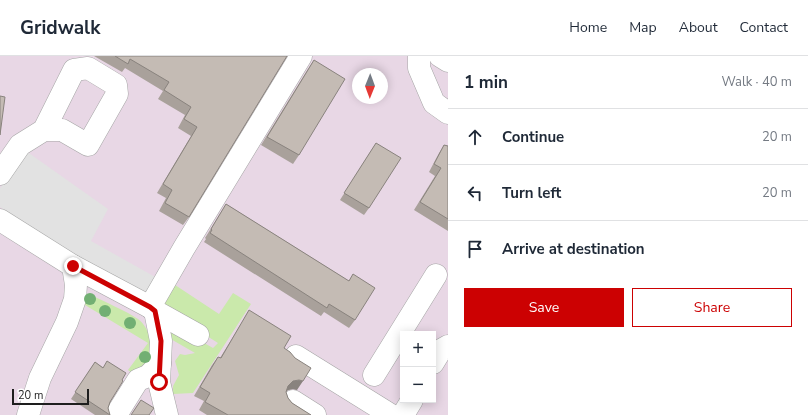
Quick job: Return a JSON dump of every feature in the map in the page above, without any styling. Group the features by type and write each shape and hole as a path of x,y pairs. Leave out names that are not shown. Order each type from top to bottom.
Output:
{"lane":[{"path":"169,414 159,382 161,341 152,309 184,248 301,56"},
{"path":"419,56 419,68 434,103 448,113"},
{"path":"0,174 20,145 44,130"},
{"path":"0,221 73,266 198,335"},
{"path":"28,415 40,378 67,322 75,299 76,286 73,266"},
{"path":"374,375 397,352 436,275"},
{"path":"436,358 441,350 448,346"},
{"path":"296,356 391,415"},
{"path":"116,415 138,380 148,376 160,364"},
{"path":"293,401 315,415"},
{"path":"403,415 410,403"}],"shaded area":[{"path":"0,56 448,56 448,415 0,415"},
{"path":"26,151 108,209 91,241 157,278 146,297 79,259 0,207 0,188"}],"green space":[{"path":"172,283 219,314 233,293 251,304 193,393 173,394 173,386 179,375 175,361 180,354 185,355 195,353 169,338 169,333 174,326 213,348 218,343 188,324 166,313 161,299"},
{"path":"91,295 128,313 143,323 149,335 152,348 149,361 144,369 133,374 128,370 148,343 80,302 84,296"}],"building":[{"path":"115,56 287,56 189,217 165,203 172,190 163,184 197,127 184,119 191,107 164,90 169,82 130,59 128,64"},
{"path":"314,60 345,79 299,155 267,137"},
{"path":"0,96 5,97 0,135"},
{"path":"376,143 401,158 369,208 344,193"},
{"path":"444,145 448,146 448,219 420,202 441,168 434,164"},
{"path":"226,204 349,281 353,274 375,288 355,320 329,304 327,308 210,233"},
{"path":"249,310 291,336 284,348 295,358 311,368 303,381 293,381 288,386 286,392 292,403 311,415 228,415 205,402 210,393 200,387 218,357 221,358"},
{"path":"107,361 126,373 122,380 123,381 110,402 108,408 110,415 75,392 95,362 103,368"},
{"path":"141,400 154,408 149,415 131,415"}],"route":[{"path":"73,266 155,311 161,341 159,382"}]}
